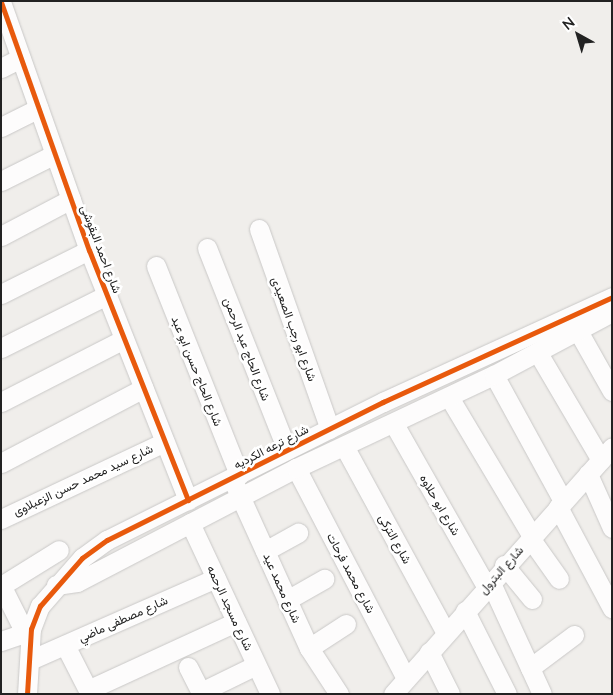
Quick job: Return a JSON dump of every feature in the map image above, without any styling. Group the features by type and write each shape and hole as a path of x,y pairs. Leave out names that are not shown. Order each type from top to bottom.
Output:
{"street":[{"name":"شارع احمد البقوشى","path":"2,7 89,250 188,500"},
{"path":"1,68 21,58"},
{"path":"1,127 39,108"},
{"path":"1,181 55,154"},
{"path":"1,236 71,199"},
{"name":"شارع ابو رجب الصعيدى","path":"259,229 330,429"},
{"name":"شارع الحاج عبد الرحمن","path":"207,248 287,450"},
{"path":"1,294 89,250"},
{"name":"شارع الحاج حسن ابو عبد","path":"156,266 236,476"},
{"path":"1,348 107,295"},
{"name":"شارع ترعه الكرديه","path":"27,694 28,645 31,629 40,606 56,585 82,558 107,540 330,429 612,298"},
{"path":"56,585 78,582 296,468 394,424 494,375 612,312"},
{"path":"578,331 612,391"},
{"path":"1,402 124,339"},
{"path":"538,353 606,454"},
{"path":"494,375 612,608"},
{"path":"1,464 144,388"},
{"path":"449,397 531,537 559,579"},
{"name":"شارع ابو حلاوه","path":"394,424 488,584 542,694"},
{"name":"شارع سيد محمد حسن الزعبلاوى","path":"1,519 165,442"},
{"name":"شارع التركى","path":"344,446 446,632"},
{"name":"شارع البترول","path":"398,689 504,565 606,454"},
{"name":"شارع محمد فرحات","path":"296,468 398,689"},
{"path":"588,474 612,528"},
{"name":"شارع محمد عيد","path":"236,476 241,496 265,551 309,648 331,691"},
{"name":"شارع مسجد الرحمه","path":"190,523 270,694"},
{"path":"265,551 298,533"},
{"path":"28,645 1,586 59,550"},
{"path":"504,565 532,599"},
{"name":"شارع مصطفى ماضي","path":"1,641 28,645 65,645 216,578"},
{"path":"287,600 324,579"},
{"path":"465,611 507,694"},
{"path":"65,645 89,692 236,622"},
{"path":"309,648 346,624"},
{"path":"530,668 574,635"},
{"path":"429,652 450,694"},
{"path":"188,667 201,693 256,665"}],"cycle path":[{"path":"1,2 89,250 188,500"},
{"path":"27,694 31,629 40,606 82,558 107,540 383,402 612,297"}]}
